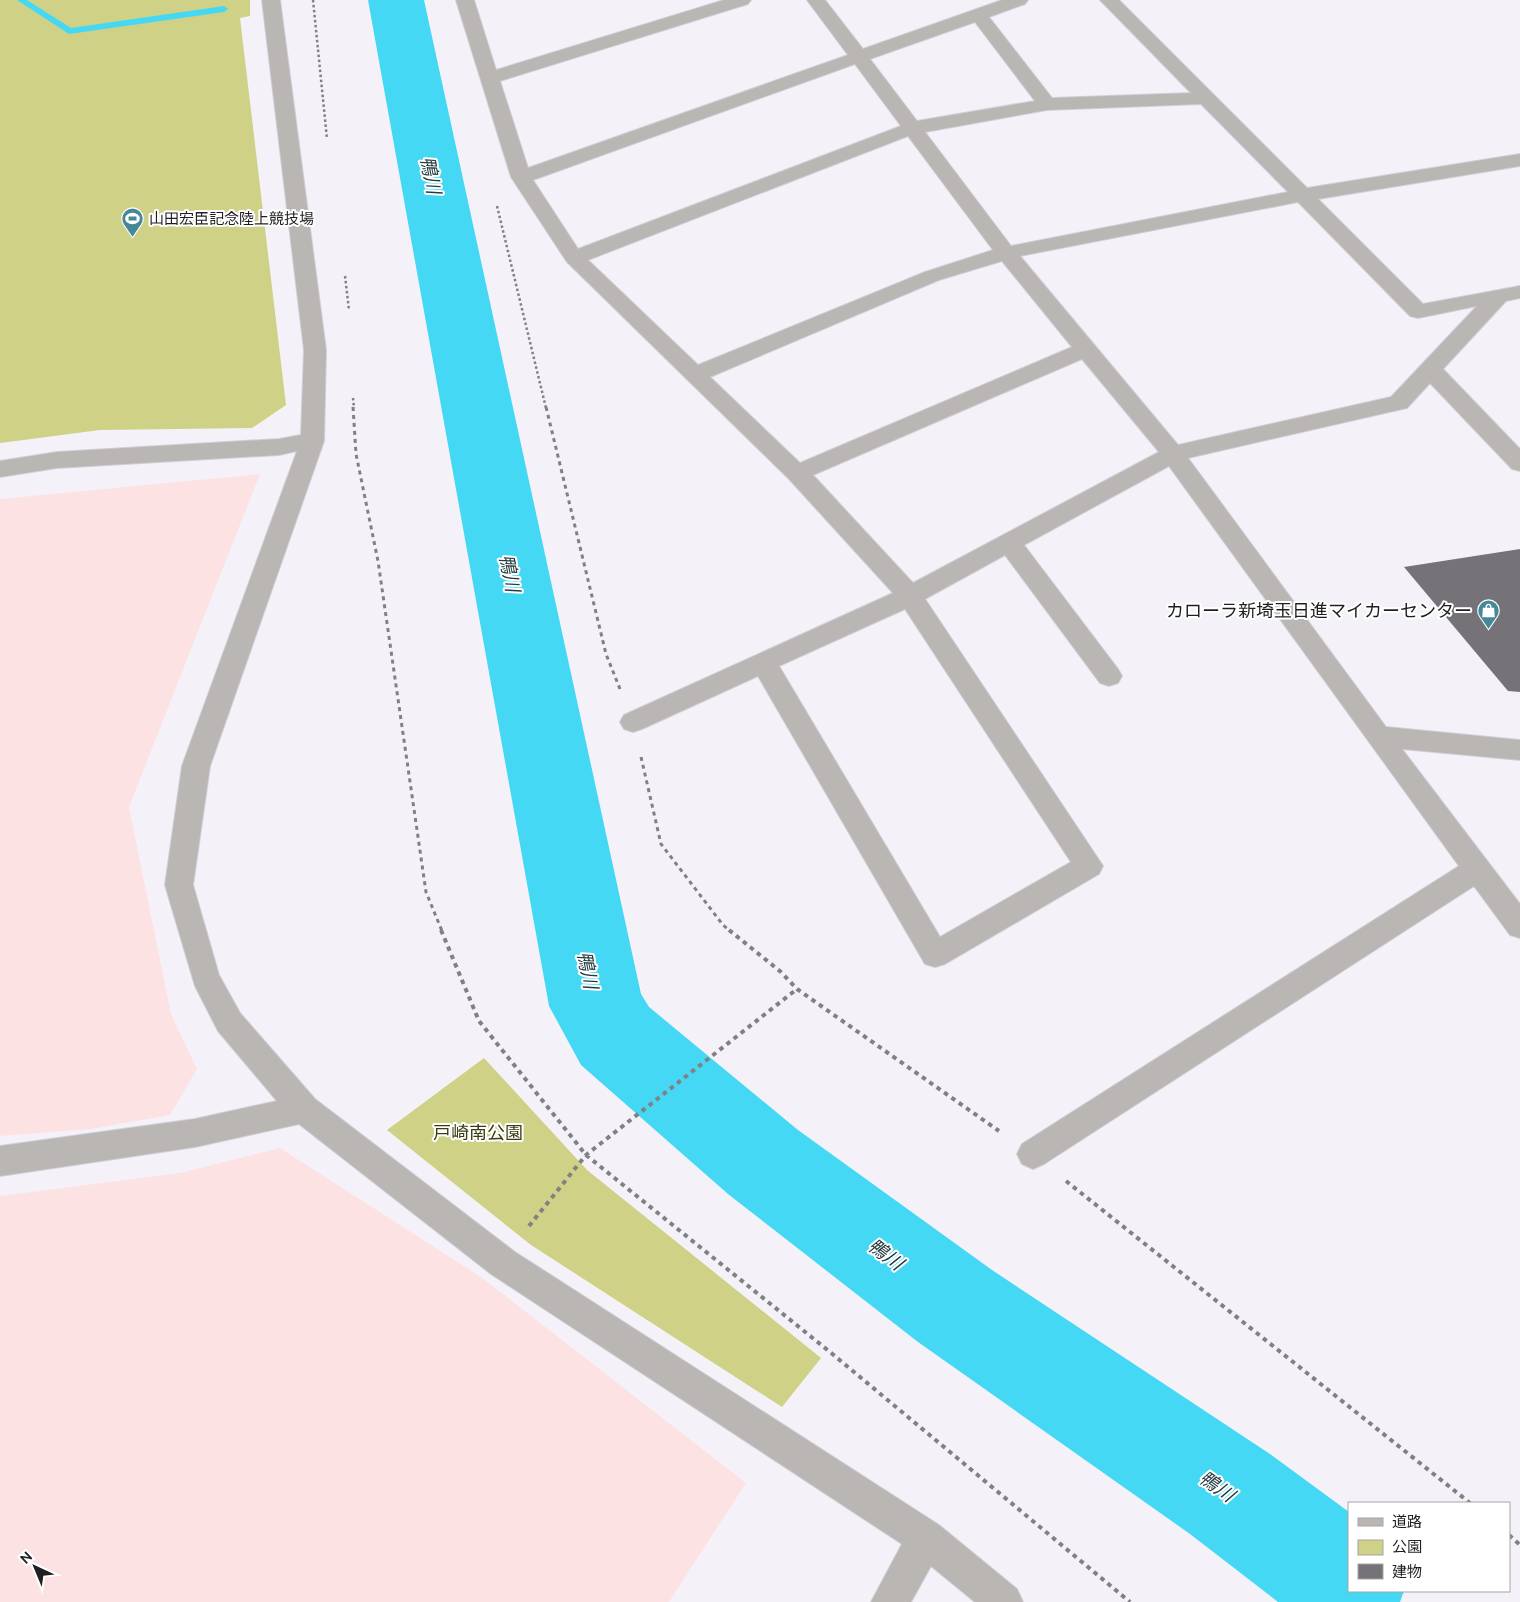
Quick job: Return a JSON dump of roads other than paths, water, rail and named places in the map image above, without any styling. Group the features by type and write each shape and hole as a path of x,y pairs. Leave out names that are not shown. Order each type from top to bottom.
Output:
{"street":[{"path":"271,0 314,350 312,441 196,766 179,886 205,977 225,1014 304,1109 503,1263 926,1538 1004,1602"},
{"path":"465,0 521,177 574,258 797,473 910,596 1089,866 934,955 764,663"},
{"path":"490,78 742,0"},
{"path":"816,0 1006,253 1173,454 1476,870 1520,926"},
{"path":"521,177 1019,0"},
{"path":"1109,0 1418,310 1520,292"},
{"path":"978,14 1047,104"},
{"path":"574,258 912,128 1047,104 1206,98"},
{"path":"694,375 932,276 1006,253 1303,195 1520,160"},
{"path":"633,722 910,596 1173,454 1399,403 1498,296"},
{"path":"797,473 1086,349"},
{"path":"1430,369 1520,463"},
{"path":"0,469 57,460 279,447 312,441"},
{"path":"1009,543 1109,676"},
{"path":"1378,736 1520,750"},
{"path":"1033,1154 1476,870"},
{"path":"0,1161 195,1133 304,1109"},
{"path":"890,1602 926,1538"}],"waterway":[{"path":"21,0 69,31 224,9"},
{"name":"鴨川","path":"396,0 596,1006 615,1036 763,1162 955,1306 1230,1494 1348,1583"}],"place":[{"name":"山田宏臣記念陸上競技場","path":"133,237"},
{"name":"カローラ新埼玉日進マイカーセンター","path":"1488,629"}],"park label":[{"name":"戸崎南公園","path":"478,1132"}]}
